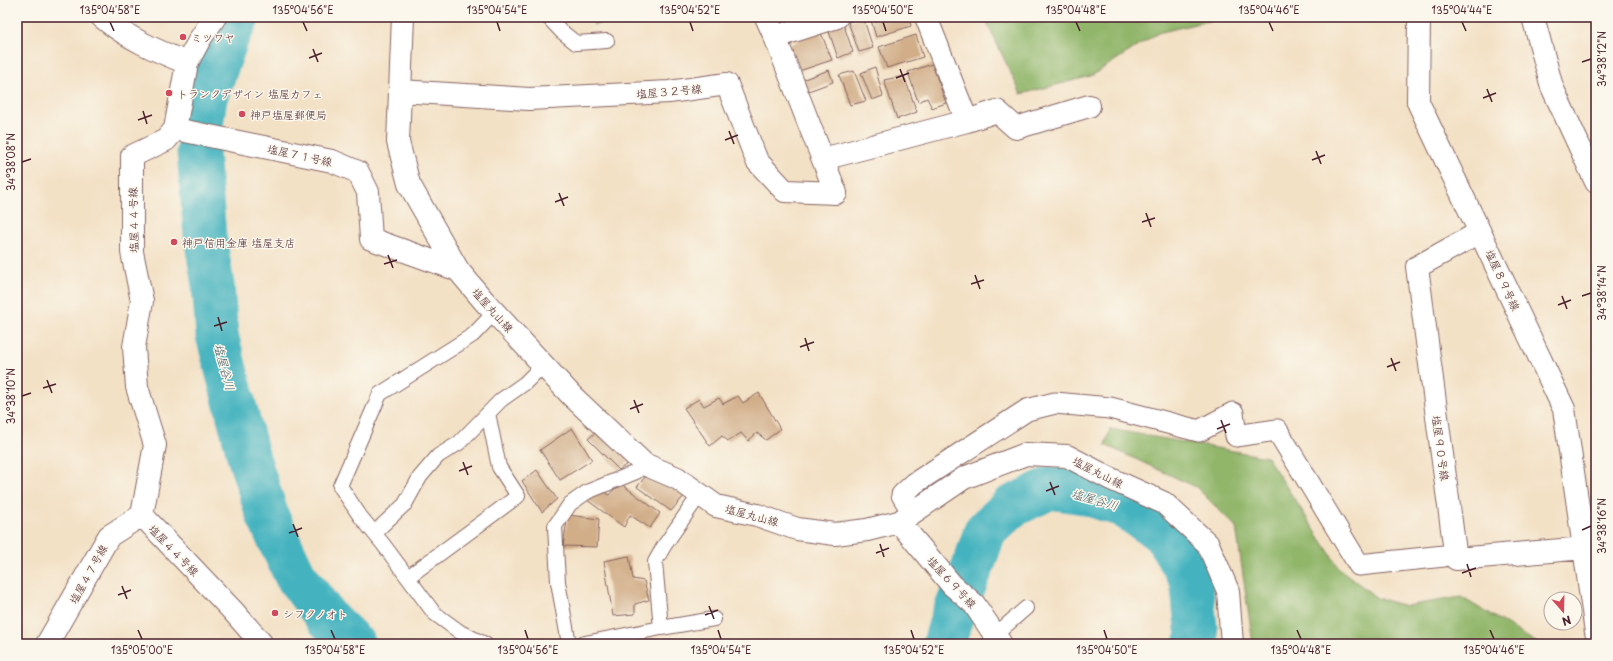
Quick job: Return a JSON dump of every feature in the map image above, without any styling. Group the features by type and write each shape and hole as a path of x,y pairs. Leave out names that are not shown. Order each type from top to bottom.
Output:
{"street":[{"path":"102,17 112,26 145,46 187,63"},
{"path":"180,130 187,63 200,39 215,17"},
{"name":"塩屋丸山線","path":"403,17 398,142 409,184 458,270 494,313 572,396 644,464 676,478 716,506 757,516 797,529 835,534 867,530 906,518 964,478 1026,454 1067,456 1111,479 1164,503 1208,544 1228,591 1232,644"},
{"name":"塩屋３２号線","path":"400,91 529,99 669,92 727,84 757,161 785,191 836,193 766,17"},
{"path":"775,37 837,17"},
{"path":"926,17 967,121"},
{"name":"塩屋８９号線","path":"1419,17 1418,102 1564,409 1590,544 1596,632"},
{"path":"1533,17 1552,87 1596,182"},
{"path":"823,159 967,121 997,111 1016,128 1089,106"},
{"name":"塩屋７１号線","path":"180,130 332,160 358,172 368,192 371,239 458,270"},
{"name":"塩屋４４号線","path":"180,130 166,140 132,156 132,252 142,301 134,347 136,380 155,445 142,515 223,600 262,644"},
{"name":"塩屋９０号線","path":"1480,232 1417,267 1456,559 1590,544"},
{"path":"906,518 902,495 915,483 1027,410 1055,403 1110,408 1199,431 1233,413 1236,436 1277,430 1359,565 1444,556"},
{"name":"塩屋４７号線","path":"47,644 109,536 142,515"},
{"name":"塩屋６９号線","path":"906,518 952,585 974,604 998,640"}],"lane":[{"path":"548,17 561,31 576,43 607,41"},
{"path":"485,644 460,632 434,613 360,516 340,486 380,394 473,335 494,313"},
{"path":"374,533 405,504 420,477 438,456 459,443 501,400 525,383 543,365"},
{"path":"408,577 518,496 499,467 488,413"},
{"path":"570,644 558,582 555,526 570,504 587,492 636,472 644,464"},
{"path":"661,628 655,562 664,546 700,494"},
{"path":"998,640 1026,608"},
{"path":"580,644 714,619"}],"green space":[{"path":"591,17 624,17 594,25"},
{"path":"984,17 1224,17 1158,33 1091,76 1021,94"},
{"path":"1110,429 1267,457 1340,569 1377,598 1406,606 1461,597 1539,644 1253,644 1236,527 1196,487 1105,445"}],"building":[{"path":"863,17 873,48 859,52 848,22"},
{"path":"870,17 909,17 911,26 876,37"},
{"path":"843,23 853,52 838,58 828,29"},
{"path":"819,28 832,60 799,71 789,46"},
{"path":"916,35 923,57 887,68 879,47"},
{"path":"932,64 946,103 932,108 927,98 918,102 908,72"},
{"path":"875,67 883,96 872,100 861,73"},
{"path":"829,70 833,82 803,93 799,81"},
{"path":"854,71 866,101 850,105 839,75"},
{"path":"904,76 917,112 897,119 884,80"},
{"path":"759,393 780,429 766,440 757,433 748,441 741,433 728,441 722,436 710,446 684,408 699,399 704,406 719,398 723,404 738,396 743,403"},
{"path":"572,428 592,460 560,480 540,450"},
{"path":"600,428 632,460 619,470 588,439"},
{"path":"537,470 557,499 542,512 522,481"},
{"path":"648,473 685,495 671,511 637,487"},
{"path":"620,483 660,513 650,528 630,515 624,527 587,500 599,487 609,495"},
{"path":"568,515 599,519 597,547 563,546"},
{"path":"629,556 633,579 644,581 649,600 635,604 635,614 613,616 604,561"}],"waterway":[{"name":"塩屋谷川","path":"238,17 228,37 206,98 198,152 205,236 213,285 217,335 249,459 268,517 295,575 326,617 354,644"},
{"name":"塩屋谷川","path":"944,644 951,620 975,561 985,531 1011,507 1050,488 1084,493 1123,506 1164,534 1191,579 1197,637 1195,644"}],"place":[{"name":"ミツワヤ","path":"183,37"},
{"name":"トランクデザイン 塩屋カフェ","path":"169,93"},
{"name":"神戸塩屋郵便局","path":"242,114"},
{"name":"神戸信用金庫 塩屋支店","path":"174,242"},
{"name":"シフクノオト","path":"275,613"}]}
